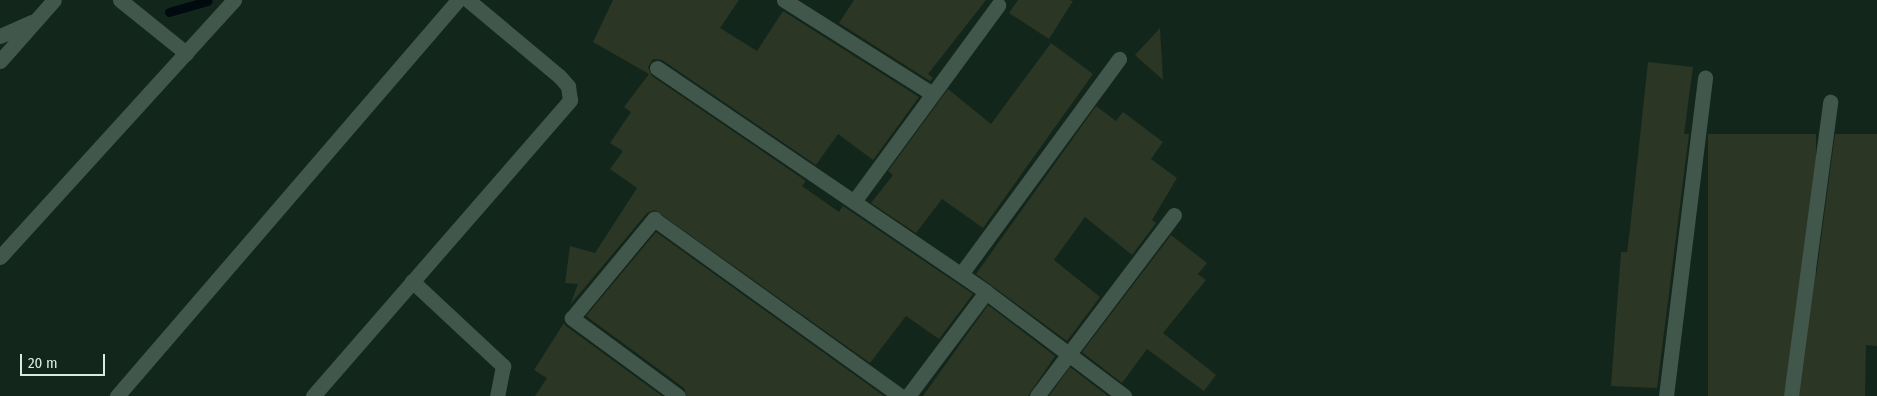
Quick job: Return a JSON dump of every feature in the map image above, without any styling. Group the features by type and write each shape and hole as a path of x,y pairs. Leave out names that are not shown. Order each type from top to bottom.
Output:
{"street":[{"path":"0,61 54,0"},
{"path":"120,0 186,53"},
{"path":"0,257 234,0"},
{"path":"117,396 458,0"},
{"path":"313,396 570,100 568,86 559,76 468,0"},
{"path":"784,0 931,93"},
{"path":"855,200 931,93 998,5"},
{"path":"0,36 36,20"},
{"path":"960,274 1119,58"},
{"path":"657,68 855,200 986,292 1124,396"},
{"path":"1666,396 1705,77"},
{"path":"1791,396 1830,102"},
{"path":"1038,396 1174,215"},
{"path":"678,396 572,318 654,219 900,396"},
{"path":"412,281 503,366 497,396"},
{"path":"908,396 986,292"}],"building":[{"path":"613,0 739,0 720,28 757,51 783,11 919,97 873,160 838,134 816,165 662,60 653,59 648,67 652,76 806,181 802,186 839,212 843,206 973,294 939,339 906,316 870,363 655,210 647,213 570,305 578,284 565,283 570,246 595,253 637,188 610,169 623,151 610,143 631,112 624,107 649,74 593,42"},
{"path":"854,0 986,0 928,74 933,78 930,81 839,23"},
{"path":"1018,0 1073,1 1049,39 1009,13"},
{"path":"1160,28 1163,80 1135,55"},
{"path":"1051,43 1093,74 983,228 942,199 916,233 871,203 893,175 888,171 948,89 991,124"},
{"path":"1648,62 1693,67 1684,134 1689,134 1657,388 1611,386 1621,252 1627,252"},
{"path":"1096,106 1116,121 1123,112 1163,142 1151,159 1177,178 1152,220 1156,223 1132,255 1085,217 1056,257 1054,260 1100,297 1067,341 976,274"},
{"path":"1708,134 1816,134 1816,396 1708,396"},
{"path":"1835,134 1877,134 1877,346 1866,345 1865,396 1800,396"},
{"path":"656,232 884,396 687,396 684,388 586,316"},
{"path":"1171,235 1207,263 1198,274 1206,280 1163,333 1216,375 1204,391 1147,349 1122,383 1082,352"},
{"path":"988,305 1055,356 1028,396 923,396"},
{"path":"564,323 662,396 535,396 547,378 534,370"},
{"path":"1070,367 1108,396 1049,396"}],"waterway":[{"path":"169,12 207,1"}]}
